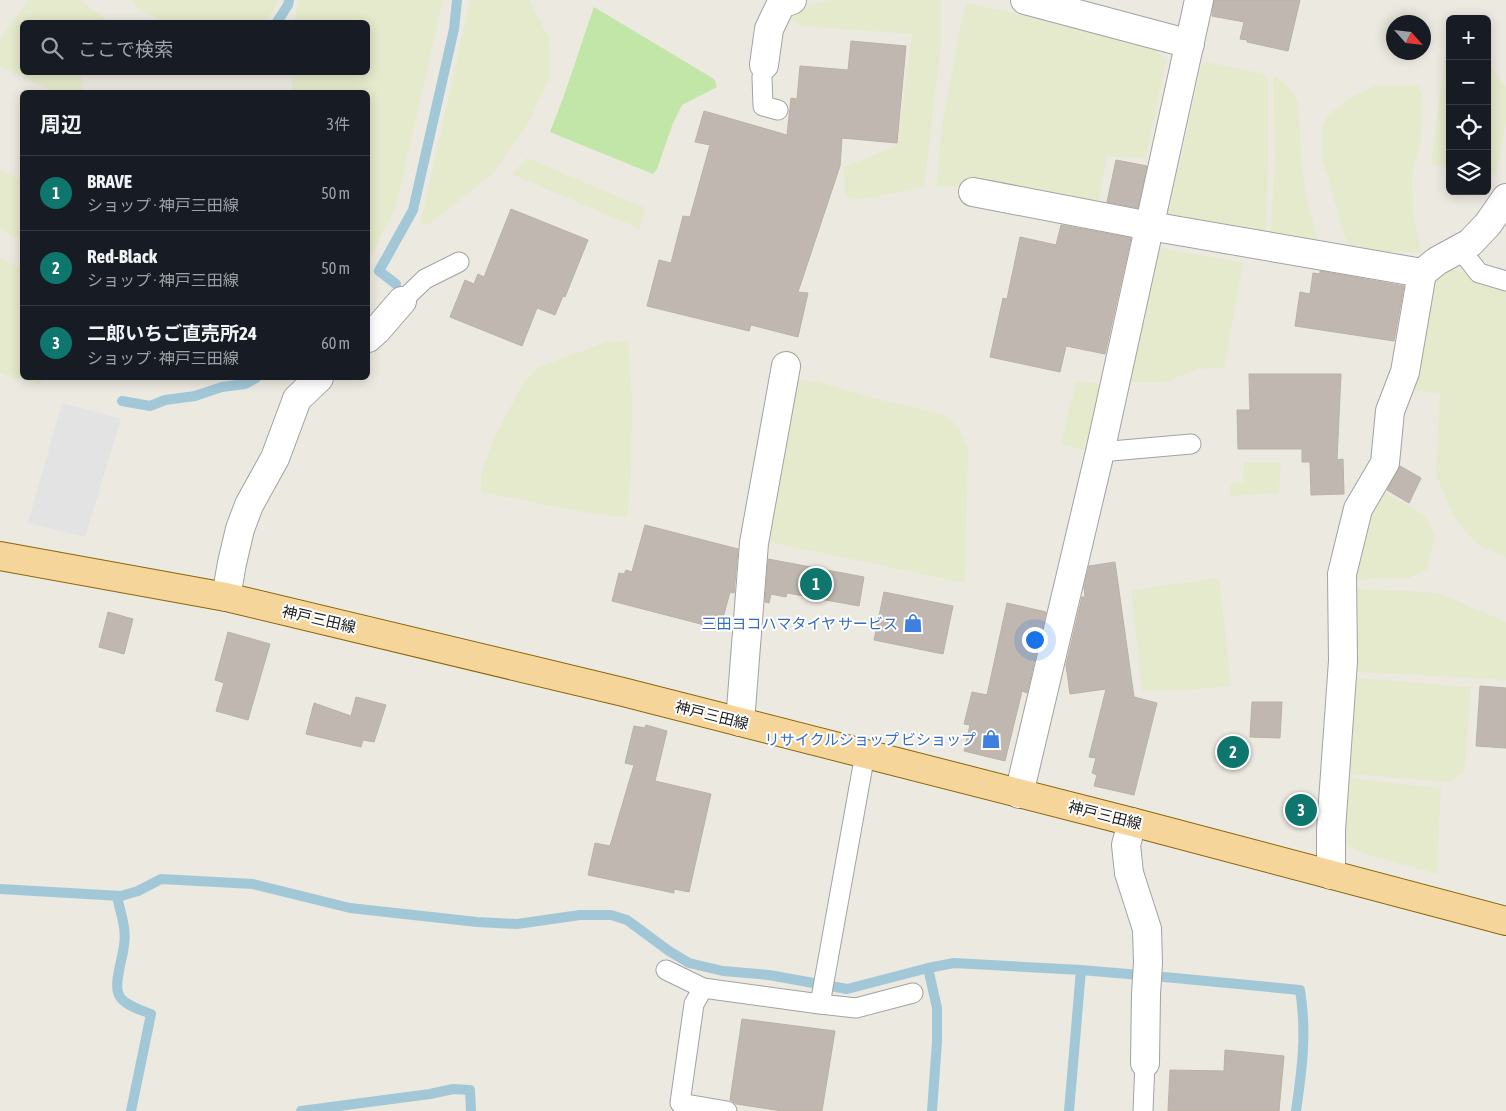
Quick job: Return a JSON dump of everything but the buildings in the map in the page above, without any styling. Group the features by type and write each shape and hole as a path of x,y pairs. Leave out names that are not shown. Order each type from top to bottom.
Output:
{"main road":[{"name":"神戸三田線","path":"0,556 226,597 623,692 1132,822 1506,921"}],"street":[{"path":"764,65 769,29 781,4 792,0"},
{"path":"1025,0 1190,44"},
{"path":"1019,794 1100,452 1199,0"},
{"path":"972,192 1150,226 1422,272"},
{"path":"1331,875 1331,830 1343,661 1342,574 1358,509 1385,463 1390,411 1405,372 1422,272 1437,261 1470,243 1488,224 1506,198"},
{"path":"370,336 402,301"},
{"path":"740,722 754,543 786,366"},
{"path":"226,597 240,529 249,505 275,458 297,399 317,380"},
{"path":"1132,822 1126,844 1129,874 1147,930 1145,1063"}],"lane":[{"path":"764,65 762,77 763,106 778,110"},
{"path":"1460,249 1479,273 1506,282"},
{"path":"402,301 425,279 458,262"},
{"path":"1100,452 1191,444"},
{"path":"820,1004 865,754"},
{"path":"666,970 703,988 856,1008 913,993"},
{"path":"703,988 694,1004 680,1104 727,1111"},
{"path":"1143,1111 1145,1063"}],"green space":[{"path":"28,0 80,0 106,19 20,20 20,75 81,75 83,90 50,90 0,66 0,39"},
{"path":"133,0 278,0 266,20 160,20 136,8"},
{"path":"299,0 443,0 396,206 370,258 370,90 293,90 291,75 370,75 370,20 294,20"},
{"path":"470,0 529,0 549,38 550,77 526,127 491,175 428,225 420,224"},
{"path":"831,0 941,0 941,43 924,187 875,197 852,199 845,195 844,167 897,146 912,34 802,26 792,21 794,9"},
{"path":"966,3 1042,19 1156,50 1166,60 1146,158 1107,156 1097,208 970,187 936,186 943,119"},
{"path":"594,7 714,79 717,87 682,105 673,123 657,169 653,174 550,132"},
{"path":"1446,54 1446,167 1431,165"},
{"path":"1206,62 1265,74 1268,84 1266,233 1164,216 1175,170 1179,168 1201,66"},
{"path":"1491,68 1506,87 1506,121 1496,175 1491,174"},
{"path":"1273,76 1285,83 1298,102 1306,197 1320,246 1270,234 1275,159"},
{"path":"1417,85 1422,93 1421,140 1412,176 1413,212 1421,252 1381,252 1355,249 1346,240 1322,158 1322,127 1329,114 1353,96 1376,86"},
{"path":"527,158 645,208 640,229 512,174"},
{"path":"0,170 20,179 20,239 0,230"},
{"path":"1156,247 1243,263 1224,368 1198,369 1165,382 1125,382"},
{"path":"0,258 20,267 20,379 0,372"},
{"path":"1448,269 1460,271 1487,284 1506,290 1506,557 1481,547 1469,535 1454,516 1436,475 1440,393 1406,390 1426,286"},
{"path":"628,340 632,400 631,473 627,517 594,514 481,492 481,475 493,440 523,383 538,367 607,342"},
{"path":"24,380 43,380 40,384"},
{"path":"799,380 816,381 869,397 946,415 960,429 968,450 965,583 765,541 793,384"},
{"path":"1076,381 1103,384 1088,451 1061,444"},
{"path":"1244,462 1281,462 1279,493 1230,496 1231,483 1243,483"},
{"path":"1378,489 1424,515 1435,535 1427,569 1409,578 1349,580"},
{"path":"1219,578 1231,686 1176,691 1142,691 1131,590"},
{"path":"1349,588 1426,592 1444,595 1506,622 1506,680 1346,671"},
{"path":"1345,677 1471,687 1464,773 1448,782 1338,773"},
{"path":"1339,777 1441,788 1437,874 1369,855 1336,842"}],"shaded area":[{"path":"62,403 121,419 85,537 28,523"}],"waterway":[{"path":"278,20 289,0"},
{"path":"396,284 379,271 413,210 454,29 457,0"},
{"path":"122,401 150,406 165,400 195,396 222,387 245,384 252,380"},
{"path":"0,889 121,896 138,891 161,879 253,884 350,908 477,922 517,924 580,915 611,915 627,920 669,951 689,963 723,971 769,975 847,989 954,963 1081,970 1300,990 1303,1036 1302,1066 1296,1111"},
{"path":"117,896 125,939 117,990 124,1002 151,1014 131,1111"},
{"path":"928,968 937,1008 937,1042 932,1111"},
{"path":"1069,1111 1081,970"},
{"path":"301,1111 430,1094 453,1089 470,1090 471,1111"}],"place":[{"name":"BRAVE","path":"816,584"},
{"name":"三田ヨコハマタイヤ サービス","path":"913,623"},
{"name":"リサイクルショップ ビショップ","path":"991,739"},
{"name":"Red-Black","path":"1233,752"},
{"name":"二郎いちご直売所24","path":"1301,810"}]}
